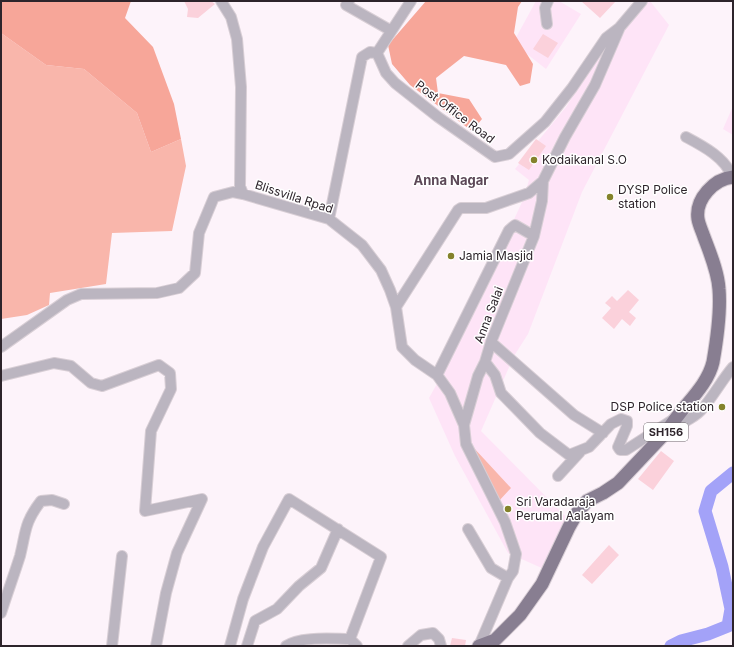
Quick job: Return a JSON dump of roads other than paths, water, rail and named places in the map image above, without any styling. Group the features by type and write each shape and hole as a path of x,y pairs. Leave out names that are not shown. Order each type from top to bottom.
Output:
{"main road":[{"name":"SH156","path":"479,646 495,640 525,609 542,584 577,512 587,501 618,483 671,425 700,389 712,363 717,328 719,288 710,253 698,219 700,204 709,189 722,180 733,177"}],"street":[{"name":"Blissvilla Rpad","path":"221,1 231,17 237,39 241,88 240,186 243,194 329,220 362,246 381,270 396,307 402,346 415,360 437,375 450,393 464,424"},
{"path":"349,1 346,5 390,30"},
{"path":"329,220 362,57 370,52 376,53 390,30 411,1"},
{"path":"547,24 545,8 548,1"},
{"name":"Anna Salai","path":"479,646 508,578 513,571 516,554 505,522 466,444 464,424 478,376 485,362 491,342 534,236 542,201 543,181 565,137 595,85 620,27 642,1"},
{"name":"Post Office Road","path":"376,53 386,73 395,83 438,117 495,158 509,154 545,122 572,88 606,38 620,27"},
{"path":"686,137 706,147 730,170 733,177"},
{"path":"396,307 460,208 486,208 529,193 543,181"},
{"path":"1,347 67,300 81,294 157,293 178,288 195,273 199,233 214,197 233,192 243,194"},
{"path":"437,375 509,230 515,226 534,236"},
{"path":"491,342 574,415 603,433"},
{"path":"1,376 54,362 71,366 91,383 102,386 159,365 170,373 170,389 151,431 145,511 202,499 177,553 166,593 156,646"},
{"path":"485,362 495,375 501,393 540,433 569,455 589,447 611,424 621,419 627,421 627,426 618,446 620,450 626,450 671,425 692,417 703,409 720,382 733,367"},
{"path":"558,476 582,451"},
{"path":"230,646 242,599 263,547 289,499 381,557 354,643 325,638 291,643 286,646"},
{"path":"1,613 20,555 25,529 31,514 41,501 52,500 64,504"},
{"path":"247,646 255,621 277,609 299,586 321,568 338,529"},
{"path":"468,529 491,568 508,578"},
{"path":"112,646 122,556"},
{"path":"409,646 420,635 432,633 439,639 441,646"}],"waterway":[{"path":"671,646 681,641 708,634 728,626 731,609 722,567 705,511 711,491 733,473"}],"place":[{"name":"Kodaikanal S.O","path":"534,160"},
{"name":"DYSP Police station","path":"610,197"},
{"name":"Jamia Masjid","path":"451,256"},
{"name":"DSP Police station","path":"722,407"},
{"name":"Sri Varadaraja Perumal Aalayam","path":"508,509"}],"district":[{"name":"Anna Nagar","path":"451,180"}]}
